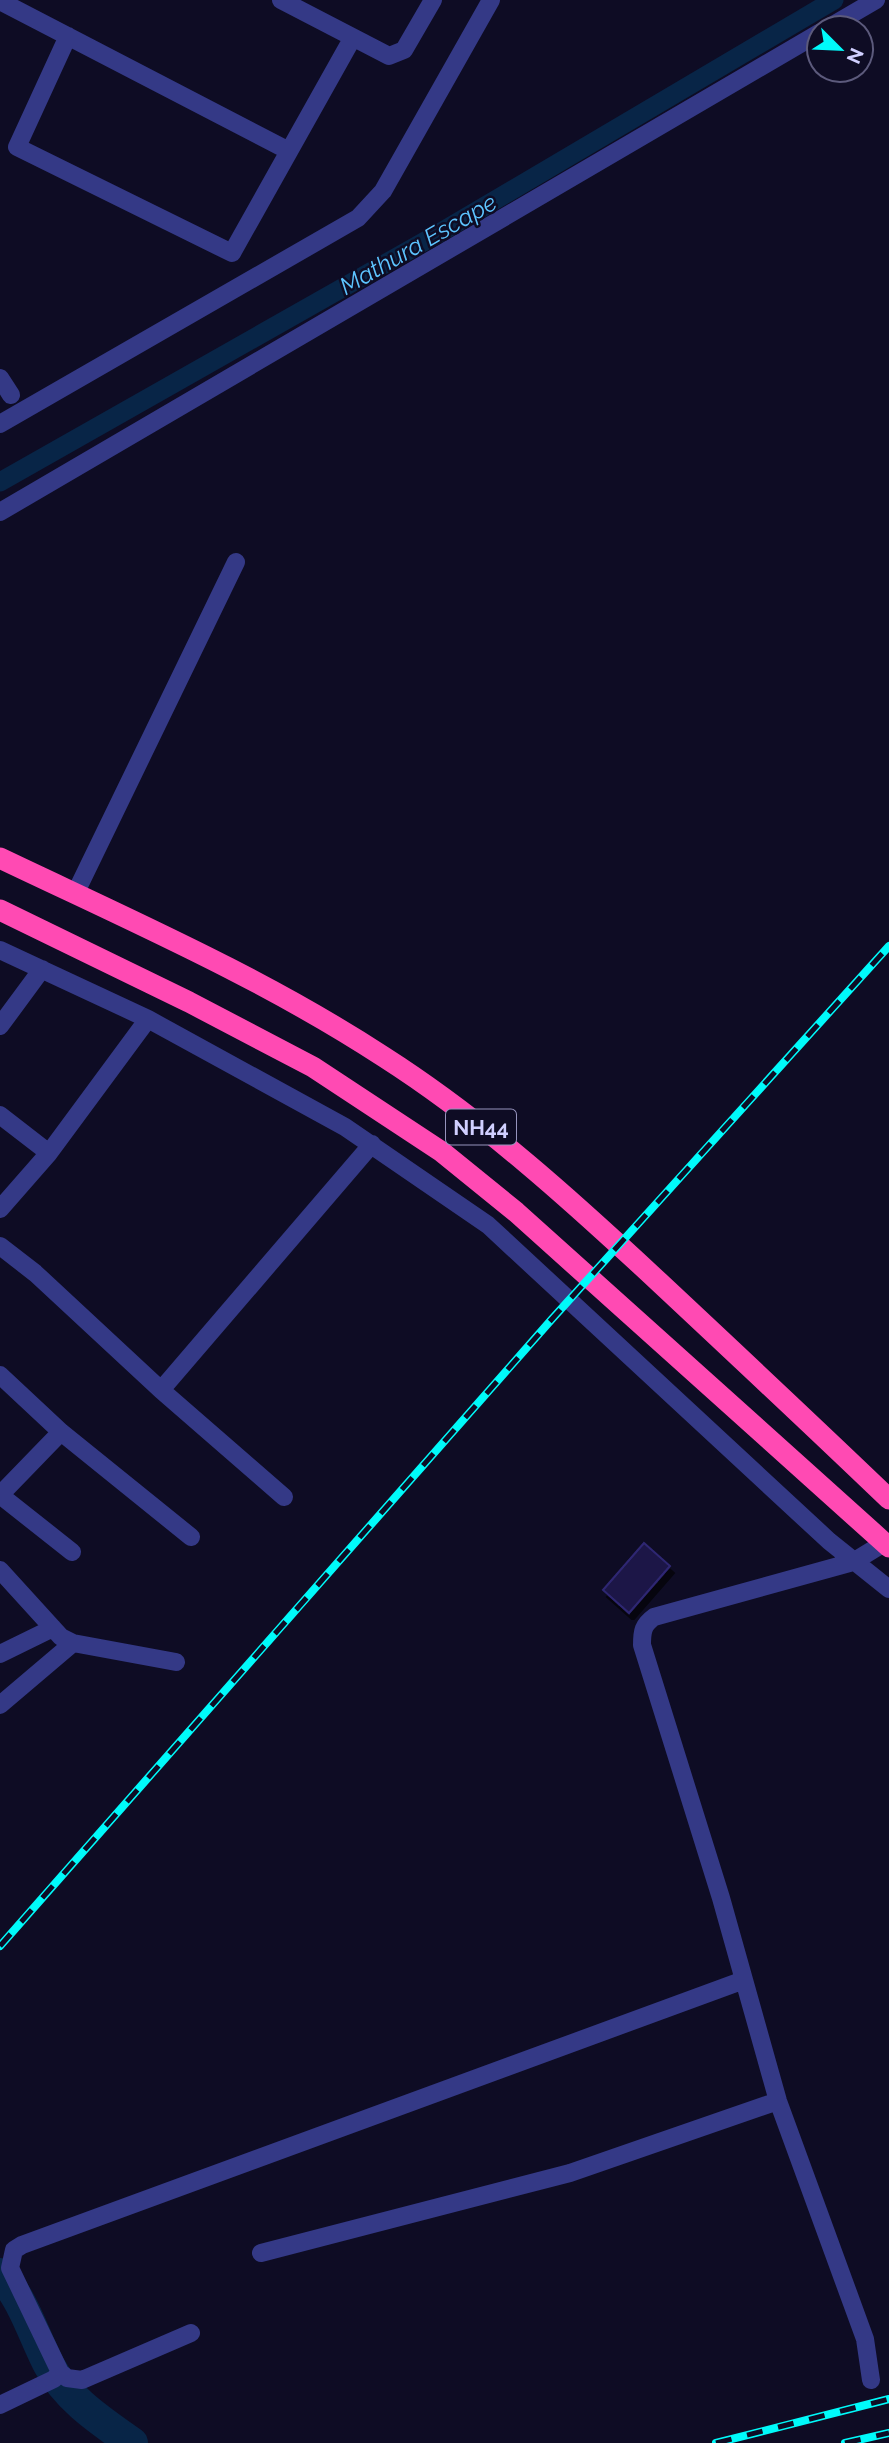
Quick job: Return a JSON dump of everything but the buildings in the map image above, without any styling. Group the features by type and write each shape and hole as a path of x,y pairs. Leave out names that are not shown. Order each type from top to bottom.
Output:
{"highway":[{"name":"NH44","path":"0,858 322,1018 387,1058 458,1109 573,1203 889,1499"},
{"name":"NH44","path":"0,910 189,1002 313,1067 442,1152 526,1221 887,1545"}],"street":[{"path":"281,0 389,56 398,55 404,50 433,0"},
{"path":"0,424 358,218 383,191 491,0"},
{"path":"852,14 876,0"},
{"path":"0,1 289,151"},
{"path":"68,36 18,140 18,147 23,152 232,253 352,39"},
{"path":"0,512 805,41"},
{"path":"0,378 11,395"},
{"path":"75,894 236,562"},
{"path":"0,950 148,1019 345,1126 488,1225 853,1562 889,1589"},
{"path":"0,1026 42,969"},
{"path":"0,1209 49,1153 148,1019"},
{"path":"0,1115 49,1153"},
{"path":"161,1390 372,1144"},
{"path":"0,1246 35,1273 161,1390 284,1497"},
{"path":"0,1375 61,1432 191,1537"},
{"path":"61,1432 0,1495 72,1552"},
{"path":"871,2380 865,2339 778,2101 642,1645 642,1632 645,1623 654,1617 853,1562 887,1545"},
{"path":"0,1570 53,1628 73,1643 176,1662"},
{"path":"0,1654 53,1628"},
{"path":"0,1705 73,1643"},
{"path":"58,2375 10,2268 13,2250 744,1980"},
{"path":"261,2253 570,2173 778,2101"},
{"path":"0,2405 58,2375 82,2380 191,2333"}],"waterway":[{"name":"Mathura Escape","path":"0,482 441,232 834,0"},
{"name":"Mathura Escape","path":"0,2274 16,2295 56,2377 75,2399 132,2443"}],"railway":[{"path":"0,1946 552,1319 889,946"},
{"path":"716,2443 889,2399"},
{"path":"845,2443 889,2433"}]}
